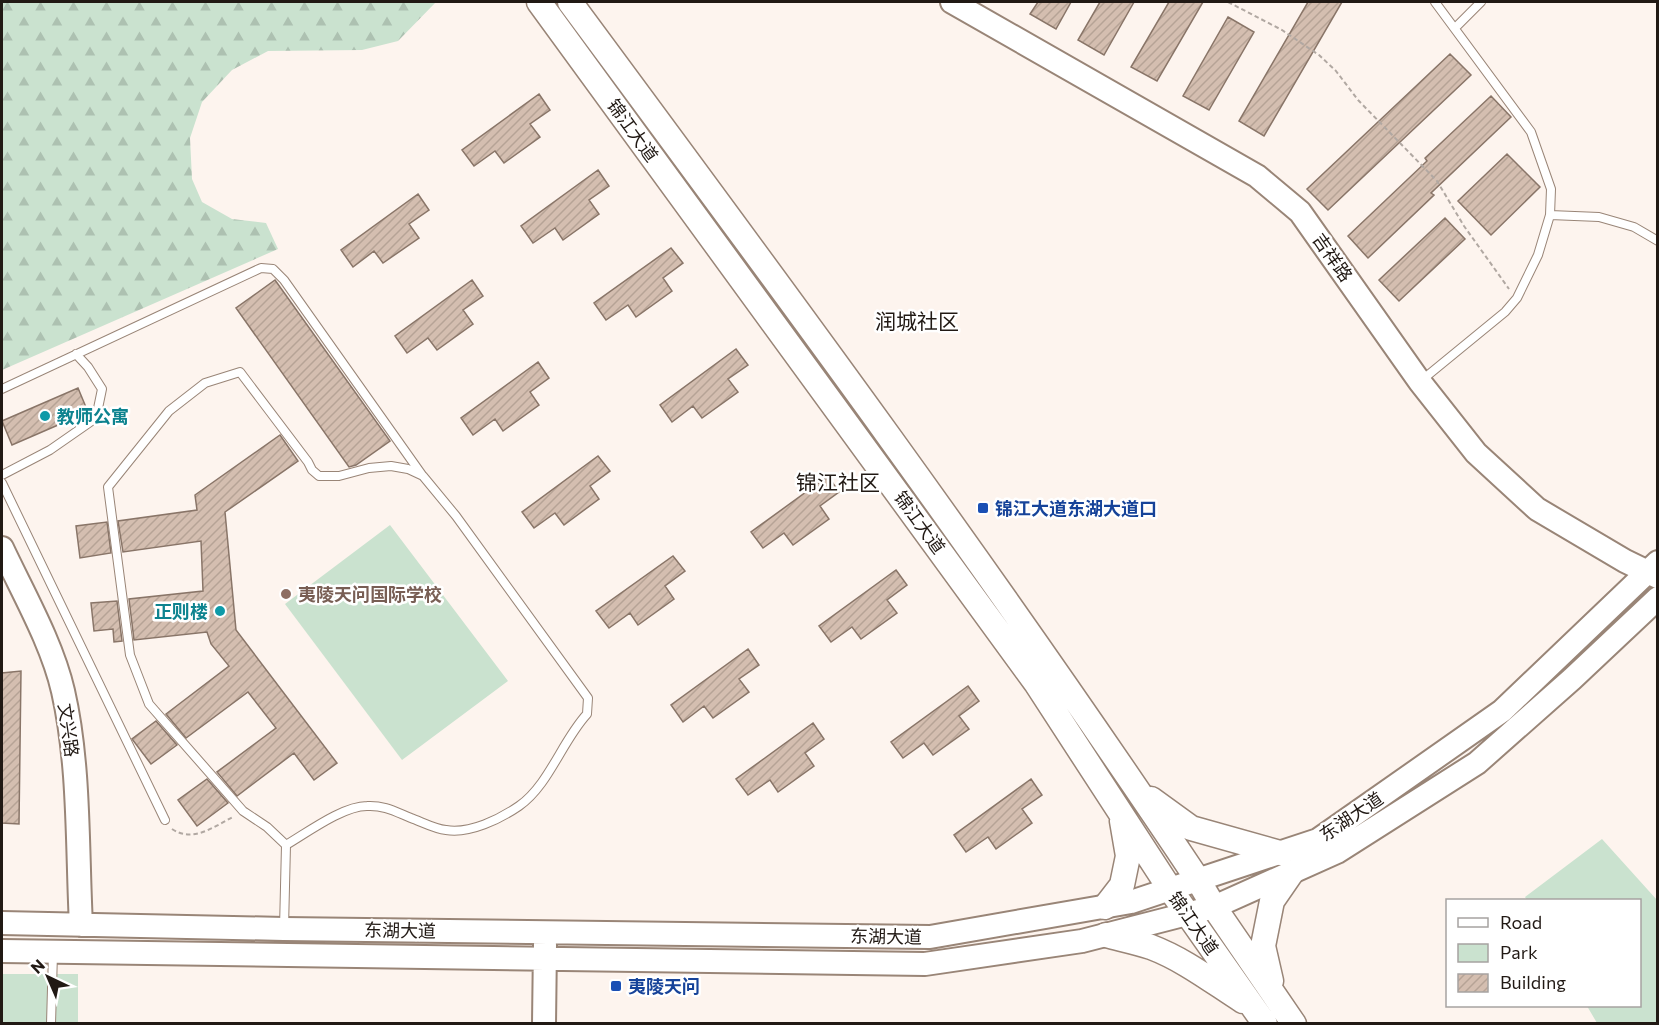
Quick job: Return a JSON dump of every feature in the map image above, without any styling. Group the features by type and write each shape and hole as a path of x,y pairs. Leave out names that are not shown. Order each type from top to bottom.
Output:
{"main road":[{"name":"锦江大道","path":"539,2 1036,683 1170,889 1260,1016"},
{"name":"锦江大道","path":"570,2 783,288 1057,671 1294,1023"},
{"name":"吉祥路","path":"952,2 1257,176 1300,212 1420,382 1476,453 1537,509 1654,571"},
{"name":"文兴路","path":"2,548 51,654 63,690 73,745 81,925"},
{"name":"东湖大道","path":"2,951 925,964 1082,941 1214,907 1286,862 1502,711 1654,571"},
{"name":"东湖大道","path":"2,923 930,937 1131,902 1198,880 1337,852 1477,764 1658,598"},
{"path":"1139,791 1191,828 1286,862 1272,901 1263,946 1276,997"},
{"path":"1105,907 1122,885 1128,856 1120,810"},
{"path":"544,1023 546,931"},
{"path":"1106,935 1151,947 1199,971 1260,1016"}],"lane":[{"path":"1420,382 1505,312 1517,298 1538,255 1550,216 1551,189 1531,132 1435,2"},
{"path":"1455,28 1481,2"},
{"path":"1550,216 1599,217 1634,227 1658,241"},
{"path":"2,389 261,268 273,269 284,279 423,476 456,516 588,698 587,714 574,728 541,783 521,805 498,819 471,828 446,830 386,807 347,808 286,845"},
{"path":"2,476 50,450 96,418 102,389 88,367 76,354"},
{"path":"284,929 286,845 267,827 243,811 148,704 130,655 108,487 169,411 205,383 240,372 312,470 319,476 339,476 369,468 391,466 408,469 423,476"},
{"path":"2,483 165,820"},
{"path":"51,1023 53,952"}],"path":[{"path":"1228,2 1282,30 1319,55 1336,71 1358,100 1437,181 1464,226 1517,298"},
{"path":"165,820 174,831 189,836 200,834 243,811"}],"green space":[{"path":"2,2 436,2 398,41 362,50 268,51 232,70 202,102 190,138 192,179 202,202 232,219 266,223 278,249 2,370"},
{"path":"390,525 508,681 402,760 285,604"},
{"path":"1602,839 1657,900 1657,1023 1597,1023 1588,1007 1641,1007 1641,899 1526,899 1525,897"},
{"path":"2,974 78,974 78,1023 2,1024"}],"building":[{"path":"1038,2 1071,2 1056,29 1030,14"},
{"path":"1100,2 1134,2 1104,55 1078,40"},
{"path":"1169,2 1203,2 1157,81 1131,67"},
{"path":"1308,2 1342,2 1264,136 1239,121"},
{"path":"1228,17 1254,32 1209,110 1183,96"},
{"path":"1450,54 1471,75 1328,210 1307,189"},
{"path":"539,94 550,110 530,124 540,137 504,163 495,151 474,166 462,150"},
{"path":"1491,96 1511,117 1431,193 1434,195 1368,258 1348,236 1427,161 1425,158"},
{"path":"1507,154 1540,187 1491,235 1458,201"},
{"path":"598,170 609,186 589,200 599,214 563,240 555,228 533,243 521,226"},
{"path":"418,194 429,210 409,224 419,238 383,263 374,251 353,267 341,250"},
{"path":"1445,218 1465,239 1399,301 1379,280"},
{"path":"671,248 683,263 663,278 672,291 636,317 628,305 606,320 594,303"},
{"path":"275,280 390,441 356,465 349,467 236,308"},
{"path":"472,280 483,296 463,310 473,324 437,350 428,338 407,353 395,336"},
{"path":"736,349 748,365 728,379 738,392 702,418 693,406 672,422 660,405"},
{"path":"538,362 549,378 530,392 539,405 503,431 495,419 473,435 461,418"},
{"name":"教师公寓","path":"78,388 88,412 12,445 2,421"},
{"path":"280,435 298,461 225,512 236,630 337,763 314,780 294,753 237,796 217,772 276,728 248,692 186,738 166,714 229,666 211,644 207,632 134,640 129,599 203,591 201,541 123,552 118,521 197,510 195,495"},
{"path":"598,456 610,471 590,486 599,499 564,525 555,513 534,528 522,512"},
{"path":"828,476 839,492 820,506 829,519 793,545 784,533 763,548 751,532"},
{"path":"107,522 111,553 80,558 76,526"},
{"path":"673,556 685,571 665,586 674,599 638,625 630,613 609,628 596,611"},
{"path":"896,570 907,585 887,600 897,613 861,639 852,627 831,642 819,626"},
{"path":"117,601 122,641 114,642 113,629 94,631 91,603"},
{"path":"748,649 759,665 739,679 749,692 713,718 704,706 683,722 671,705"},
{"path":"21,671 19,824 2,823 2,673"},
{"path":"968,686 979,701 959,716 969,729 933,755 924,743 903,758 891,742"},
{"path":"156,721 177,745 151,764 132,739"},
{"path":"813,723 824,739 805,753 814,766 778,792 770,780 748,795 736,779"},
{"path":"207,779 228,803 197,826 178,800"},
{"path":"1031,779 1042,795 1022,809 1032,823 996,849 988,837 966,852 954,835"}],"place":[{"name":"教师公寓","path":"45,416"},
{"name":"锦江大道东湖大道口","path":"983,508"},
{"name":"夷陵天问国际学校","path":"286,594"},
{"name":"正则楼","path":"220,611"},
{"name":"夷陵天问","path":"616,986"}],"district":[{"name":"润城社区","path":"917,320"},
{"name":"锦江社区","path":"838,481"}]}
